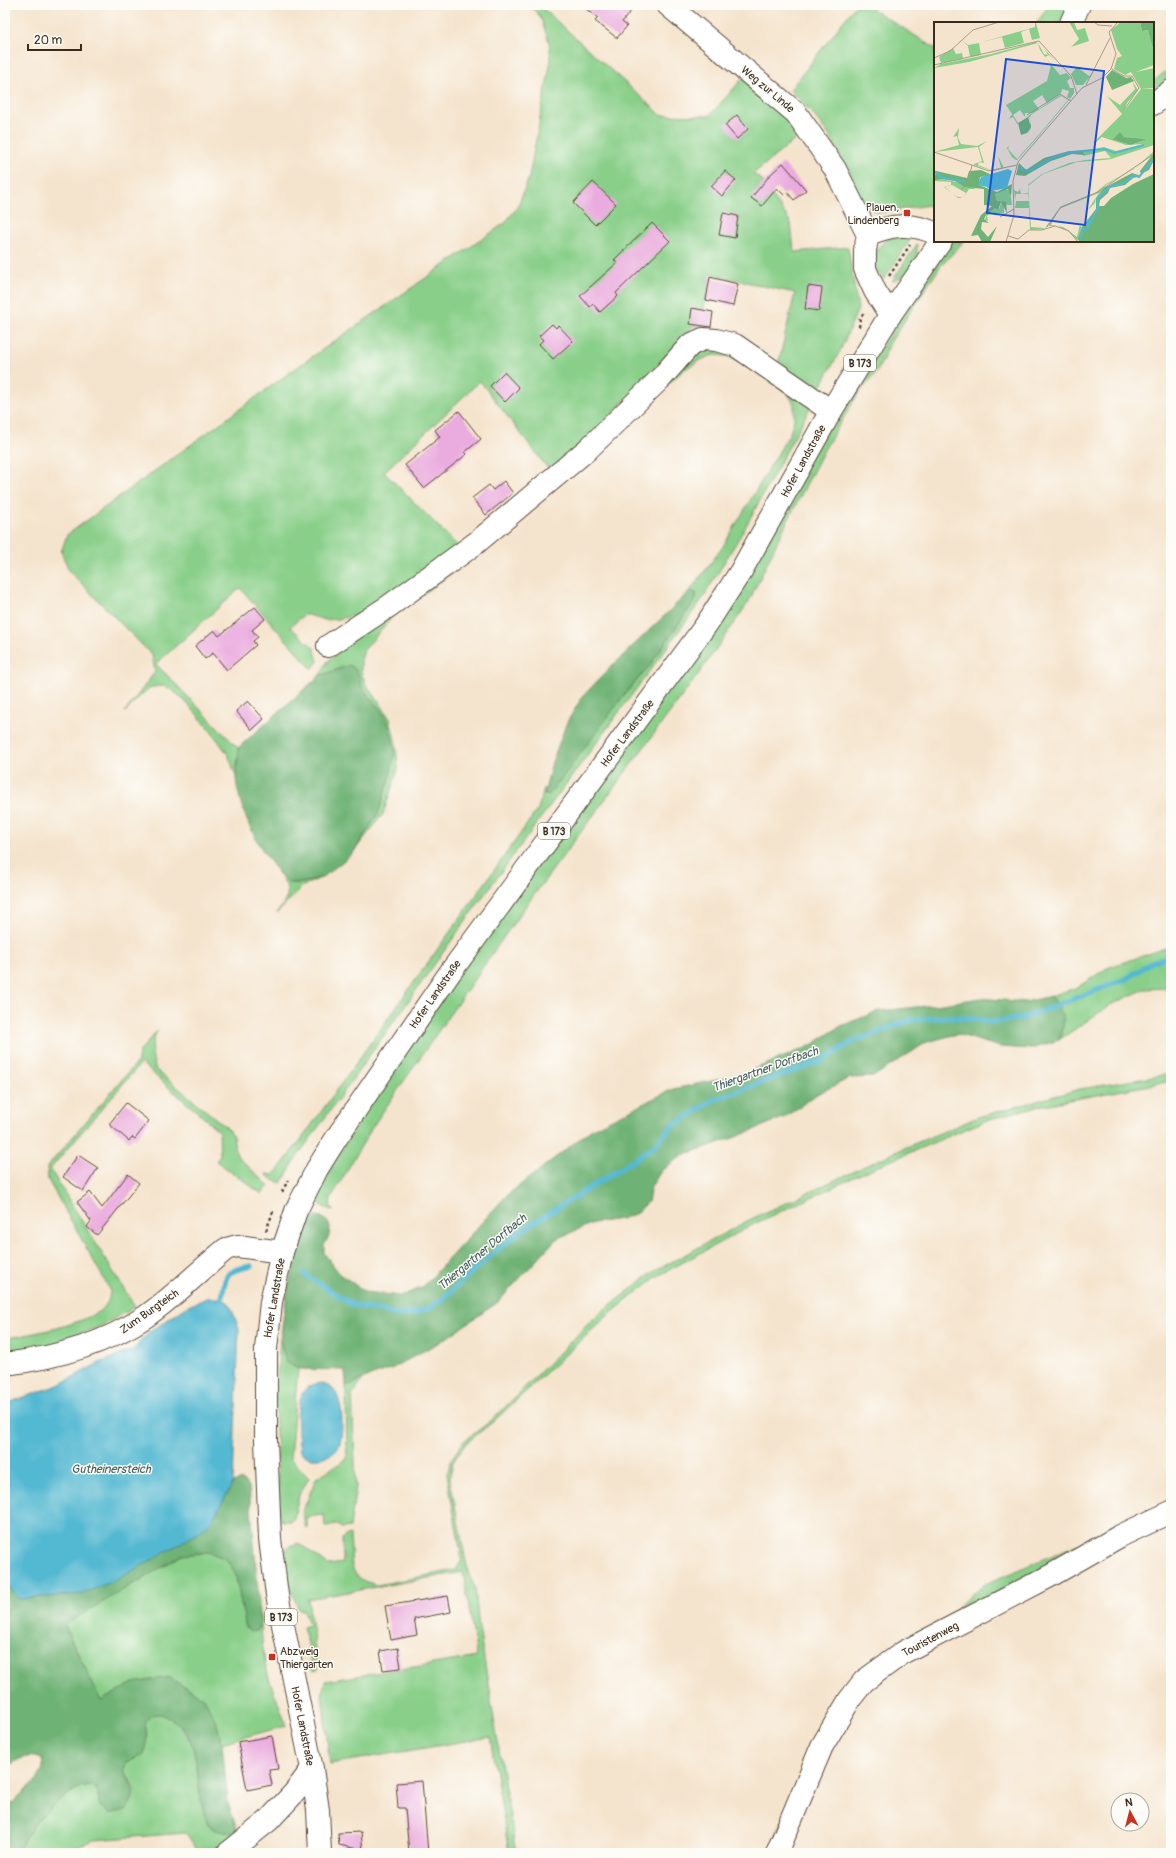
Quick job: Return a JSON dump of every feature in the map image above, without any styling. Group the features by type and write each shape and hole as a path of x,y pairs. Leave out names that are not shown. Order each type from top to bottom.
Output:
{"main road":[{"name":"Weg zur Linde","path":"668,5 796,113 835,169 868,235"},
{"path":"1070,22 1079,5"},
{"path":"1154,103 1171,91"},
{"path":"890,315 876,294 866,269 865,250 868,235 887,227 906,225 929,230"},
{"name":"Hofer Landstraße","path":"320,1853 318,1810 312,1769 277,1595 270,1539 266,1440 266,1349 271,1302 271,1250 296,1211 317,1169 337,1137 449,974 706,625 741,571 831,411 890,315 940,242"},
{"path":"328,646 389,606 476,543 588,448 661,378 690,345 703,339 716,340 736,345 831,411"},
{"name":"Zum Burgteich","path":"5,1364 34,1361 74,1350 113,1336 145,1317 164,1303 226,1248 237,1246 271,1250"},
{"name":"Touristenweg","path":"777,1853 822,1746 850,1699 864,1681 904,1652 1050,1576 1120,1536 1171,1512"},
{"path":"228,1853 268,1821 295,1792 312,1769"}],"path":[{"path":"858,330 860,318 876,294 929,230"},
{"path":"280,1197 288,1179"},
{"path":"271,1250 270,1218 277,1203"}],"green space":[{"path":"529,5 539,5 661,115 709,116 744,77 774,103 801,135 753,174 761,179 791,223 794,252 848,247 858,309 841,349 819,390 778,365 795,293 710,274 701,327 693,326 600,427 549,470 480,381 384,472 459,547 365,613 339,619 325,620 305,614 290,627 314,648 318,661 312,669 240,588 156,664 238,748 239,754 236,776 227,753 215,736 187,703 168,688 161,686 150,689 141,695 125,712 155,672 152,655 70,572 61,552 67,535 296,368 505,223 518,206 529,177 551,60 549,42 540,16"},
{"path":"856,5 866,5 934,47 934,204 879,213 872,209 858,193 832,140 812,114 790,90"},
{"path":"1049,5 1075,5 1066,22 1038,22"},
{"path":"1171,67 1171,78 1154,90 1154,81"},
{"path":"895,235 912,237 884,279 875,266 875,254 882,244"},
{"path":"950,242 963,242 940,267 891,341 878,370 858,394 824,450 748,603 700,672 522,911 373,1126 331,1198 330,1205 333,1210 323,1207 318,1198 333,1164 357,1125 837,415"},
{"path":"917,244 916,256 911,267 903,276 892,281"},
{"path":"718,344 811,406 742,533 701,601 484,895 297,1157 282,1183 272,1180 266,1174 273,1175 277,1171 303,1137 538,809 544,788 544,795 650,665 696,599 696,593 689,592 722,548 790,433 794,420 794,404 788,394 747,364 726,356 713,355 700,360 684,370 444,579 393,616 364,650 361,660 361,671 366,685 390,719 396,744 398,769 383,814 352,854 378,814 387,718 361,687 358,672 350,665 319,676 328,661 677,362"},
{"path":"692,591 696,593 696,599 650,665 625,694 550,794 544,795 552,762 567,722 583,696 610,668 689,592"},
{"path":"350,665 358,672 362,687 387,718 395,750 390,777 378,814 352,854 323,877 303,883 289,883 279,873 261,848 247,821 238,792 236,778 238,748 319,676"},
{"path":"277,871 290,883 303,883 323,877 303,886 277,913 285,901 288,892 285,883"},
{"path":"1171,946 1171,988 1145,989 1110,1005 1059,1040 1064,1027 1051,996 1078,987 1107,968"},
{"path":"1051,996 1059,1007 1063,1016 1063,1027 1059,1040 1031,1049 1000,1047 957,1034 927,1042 873,1077 850,1078 817,1094 785,1117 736,1137 682,1155 661,1171 651,1187 648,1202 637,1213 621,1219 593,1223 556,1239 498,1302 445,1339 393,1368 364,1378 353,1384 346,1385 345,1370 298,1369 286,1362 280,1340 288,1287 303,1233 310,1217 322,1217 330,1226 329,1236 324,1245 324,1253 339,1273 365,1292 401,1296 423,1287 506,1196 592,1129 673,1089 740,1075 808,1047 841,1026 878,1011 936,1005 980,998 1025,1002"},
{"path":"158,1030 155,1035 152,1049 156,1070 226,1127 233,1136 235,1150 238,1157 269,1186 262,1194 216,1161 220,1156 219,1131 141,1063 50,1169 135,1307 101,1326 48,1347 5,1354 5,1338 58,1328 85,1319 104,1307 108,1301 110,1290 48,1180 47,1167 138,1061 139,1052"},
{"path":"1171,1074 1171,1081 1038,1106 987,1120 878,1166 756,1223 656,1277 605,1318 494,1421 466,1443 453,1462 450,1479 468,1572 475,1588 479,1628 516,1853 509,1853 490,1737 330,1764 322,1695 325,1681 477,1657 463,1572 308,1599 318,1670 312,1670 308,1644 303,1627 309,1625 304,1610 299,1610 291,1591 285,1552 289,1546 299,1543 328,1565 343,1563 342,1539 345,1536 350,1535 352,1567 356,1575 364,1581 377,1585 455,1570 462,1560 447,1474 452,1458 464,1441 492,1420 596,1316 653,1272 749,1220 904,1148 978,1117 1080,1089"},
{"path":"280,1340 286,1362 298,1369 290,1458 309,1478 299,1495 294,1518 291,1521 282,1521 279,1517 275,1404"},
{"path":"364,1378 352,1395 356,1487 350,1527 342,1528 338,1525 325,1526 324,1515 306,1517 308,1529 305,1526 303,1511 316,1478 347,1459 346,1385 353,1384"},
{"path":"241,1480 249,1486 261,1625 257,1631 251,1632 246,1628 235,1572 226,1559 209,1552 182,1555 64,1625 101,1701 133,1683 168,1677 204,1698 216,1721 222,1743 228,1803 238,1832 217,1831 207,1823 200,1795 195,1755 191,1742 176,1722 163,1715 155,1714 145,1722 147,1738 144,1754 127,1762 124,1769 133,1790 133,1798 126,1810 109,1814 100,1806 96,1788 91,1785 82,1786 62,1798 37,1820 16,1853 5,1853 5,1813 16,1799 35,1782 43,1768 42,1759 37,1757 27,1757 18,1760 5,1770 5,1582 213,1519 233,1483"},
{"path":"1171,1504 1171,1509 914,1643 882,1662 857,1683 839,1708 813,1758 774,1853 769,1853 816,1739 833,1710 856,1679 879,1661 940,1626 967,1598 985,1584"},
{"path":"209,1552 226,1559 235,1572 246,1628 257,1631 261,1625 266,1667 286,1726 222,1743 216,1721 133,1683 101,1701 64,1624 182,1555"},
{"path":"159,1713 174,1719 192,1743 197,1764 200,1796 238,1832 212,1853 199,1853 186,1833 94,1840 57,1853 16,1853 37,1820 62,1798 82,1786 91,1785 96,1788 100,1806 135,1790 124,1769 127,1762 137,1758 147,1738 145,1722 149,1716"}],"water":[{"name":"Gutheinersteich","path":"207,1298 222,1298 230,1304 239,1329 233,1483 213,1519 200,1532 118,1579 82,1594 19,1599 5,1582 5,1404 58,1385 99,1363 134,1349 148,1333 188,1306"},
{"path":"320,1383 328,1386 336,1393 341,1406 342,1429 340,1443 336,1451 330,1455 311,1458 300,1452 298,1426 299,1406 301,1397 305,1390 311,1385"}],"building":[{"path":"581,5 636,5 622,22 627,26 617,38 595,21 598,18"},
{"path":"737,115 748,129 737,139 725,125"},
{"path":"783,163 806,190 794,200 787,192 784,195 777,188 762,206 751,198 771,174"},
{"path":"725,171 736,180 722,196 711,186"},
{"path":"593,182 616,204 595,225 573,203"},
{"path":"723,213 738,216 735,238 719,235"},
{"path":"652,223 670,241 616,293 618,296 600,312 593,304 590,307 580,296 617,263 614,260"},
{"path":"710,277 738,284 733,306 706,300"},
{"path":"808,286 822,288 819,311 805,309"},
{"path":"692,308 713,312 711,327 690,324"},
{"path":"552,324 556,328 558,325 573,341 553,359 539,344 543,340 539,336"},
{"path":"504,372 519,388 505,402 490,386"},
{"path":"459,411 481,439 465,452 467,454 424,488 405,465 440,437 435,430"},
{"path":"504,481 513,493 486,515 472,498 489,485 493,490"},
{"path":"255,607 265,619 252,630 258,637 253,641 256,645 227,670 213,653 205,659 195,646 214,630 219,636"},
{"path":"248,701 264,719 252,730 236,711"},
{"path":"126,1103 149,1121 135,1139 132,1137 129,1141 109,1124"},
{"path":"78,1155 98,1168 83,1191 63,1177"},
{"path":"128,1174 139,1183 97,1235 87,1227 91,1221 77,1202 90,1192 102,1208"},
{"path":"448,1596 451,1612 414,1619 417,1635 391,1640 385,1606"},
{"path":"398,1648 401,1668 383,1670 380,1651"},
{"path":"272,1736 278,1769 269,1770 272,1785 247,1790 238,1742"},
{"path":"422,1781 428,1853 409,1853 405,1808 398,1808 396,1783"},
{"path":"361,1832 363,1850 339,1845 338,1833"}],"waterway":[{"name":"Thiergartner Dorfbach","path":"304,1274 353,1305 401,1315 419,1312 431,1307 444,1298 477,1267 522,1230 634,1160 655,1145 671,1127 713,1100 821,1061 850,1043 910,1020 949,1017 994,1022 1023,1018 1126,979 1152,962 1171,955"},
{"name":"Thiergartner Dorfbach","path":"222,1298 228,1274 251,1266"}],"place":[{"name":"Plauen, Lindenberg","path":"907,213"},
{"name":"Abzweig Thiergarten","path":"272,1657"}]}
